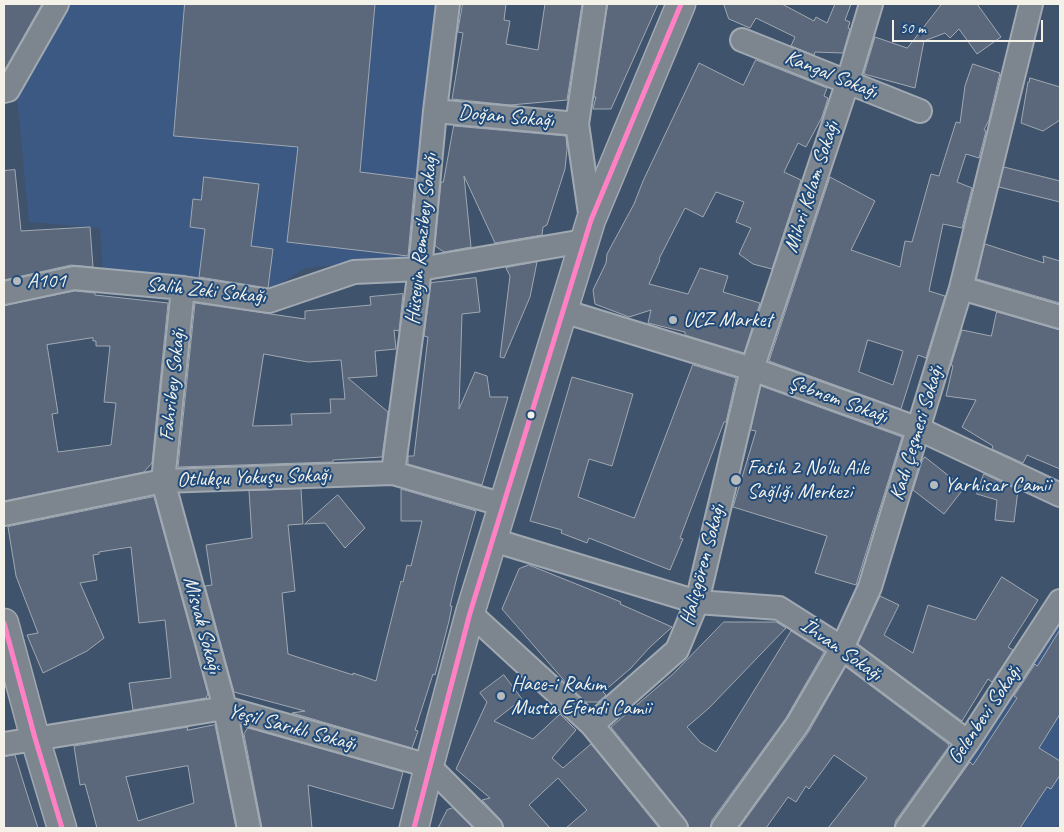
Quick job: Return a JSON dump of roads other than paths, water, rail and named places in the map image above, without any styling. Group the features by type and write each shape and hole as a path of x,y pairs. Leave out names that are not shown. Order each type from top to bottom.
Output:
{"main road":[{"path":"414,828 428,766 470,613 587,231 681,4"},
{"path":"4,624 34,738 62,828"}],"street":[{"path":"4,91 8,90 57,4"},
{"name":"Hüseyin Remzibey Sokağı","path":"393,474 420,269 435,111 448,4"},
{"path":"587,231 577,124 594,4"},
{"name":"Mihri Kelam Sokağı","path":"752,369 848,81 871,4"},
{"name":"Kadı Çeşmesi Sokağı","path":"723,828 796,725 842,648 870,587 961,288 1031,4"},
{"name":"Kangal Sokağı","path":"742,40 920,111"},
{"name":"Doğan Sokağı","path":"435,111 577,124"},
{"name":"Salih Zeki Sokağı","path":"4,293 74,278 183,288 269,301 354,272 420,269 587,231"},
{"name":"Fahribey Sokağı","path":"163,481 183,288"},
{"path":"961,288 1060,317"},
{"name":"Şebnem Sokağı","path":"563,311 752,369 919,429 1060,495"},
{"name":"Haliçgören Sokağı","path":"592,725 677,650 697,602 752,369"},
{"name":"Otlukçu Yokuşu Sokağı","path":"4,514 163,481 393,474 504,505"},
{"name":"Misvak Sokağı","path":"163,481 225,708 249,828"},
{"name":"İhvan Sokağı","path":"493,540 697,602 779,608 842,648 968,742"},
{"name":"Gelenbevi Sokağı","path":"907,828 968,742 1060,601"},
{"path":"470,613 592,725 676,828"},
{"name":"Yeşil Sarıklı Sokağı","path":"4,744 225,708 428,766"},
{"path":"428,766 491,828"}],"place":[{"name":"A101","path":"17,281"},
{"name":"UCZ Market","path":"673,320"},
{"name":"Fatih 2 No'lu Aile Sağlığı Merkezi","path":"736,480"},
{"name":"Yarhisar Camii","path":"934,485"},
{"name":"Hace-i Rakım Musta Efendi Camii","path":"501,696"}]}
